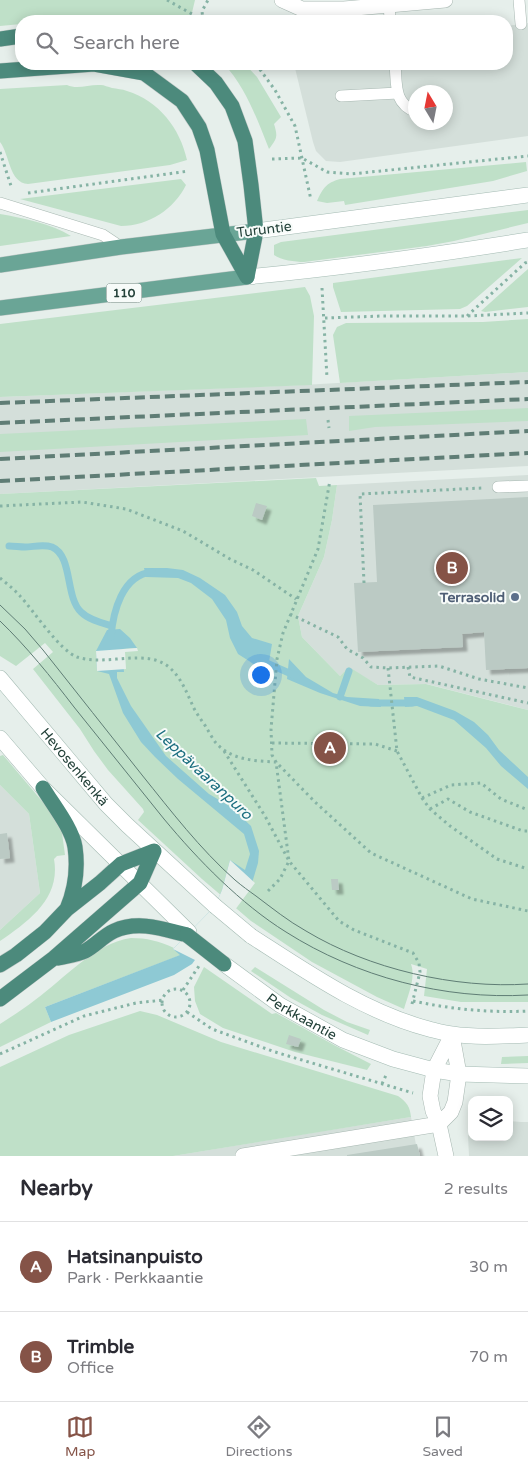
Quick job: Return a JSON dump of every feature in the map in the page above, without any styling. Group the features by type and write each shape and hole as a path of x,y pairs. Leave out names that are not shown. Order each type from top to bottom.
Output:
{"highway":[{"path":"0,39 15,37"},
{"path":"0,71 15,70"},
{"path":"124,70 144,74 182,101 199,127 207,150 223,234 247,277"},
{"path":"202,70 216,83 232,106 245,140 256,230 247,277"},
{"path":"43,788 68,830 75,846 76,880 67,909"},
{"path":"0,965 45,932 67,909 121,864 154,851"},
{"path":"0,999 54,958 140,883 154,851"},
{"path":"54,958 84,951 112,931 139,925 188,933 224,964"}],"main road":[{"path":"282,0 302,9 344,9 388,3 444,0"},
{"name":"Turuntie","path":"0,264 528,195"},
{"name":"110","path":"0,308 247,277 307,272 528,240"},
{"name":"Hevosenkenkä","path":"0,678 106,804 154,851"},
{"path":"0,738 43,788 188,933"},
{"path":"154,851 251,936 320,980 383,1014 407,1023 452,1034 528,1035"},
{"name":"Perkkaantie","path":"224,964 280,1006 342,1040 393,1059 434,1070 459,1074 528,1076"},
{"path":"446,1156 430,1096 434,1070 452,1034"},
{"path":"243,1156 439,1124 451,1112 459,1074 452,1034"}],"lane":[{"path":"519,0 521,24"},
{"path":"396,70 401,103 408,109"},
{"path":"341,96 398,93"},
{"path":"0,203 103,235 121,247"},
{"path":"498,487 528,486"}],"path":[{"path":"167,0 193,15"},
{"path":"202,15 202,10 208,0"},
{"path":"261,70 276,90 295,126 312,200"},
{"path":"0,152 14,195"},
{"path":"272,160 302,158 327,172 352,174 528,156"},
{"path":"23,194 188,171"},
{"path":"467,316 528,262"},
{"path":"322,284 327,378"},
{"path":"325,318 528,313"},
{"path":"328,420 328,428"},
{"path":"330,480 318,549 290,614 277,659 272,754 276,762 315,802 371,853 472,899 528,911"},
{"path":"364,583 360,494 498,487"},
{"path":"0,506 82,502 126,509 183,531 230,559 253,570 296,599"},
{"path":"0,578 19,595 68,651 76,656 97,661 138,658 157,660 169,667 180,678 194,708 216,743 238,756 253,761 276,762"},
{"path":"290,614 338,637 347,648 363,658 371,667 439,666 479,680 528,688"},
{"path":"408,667 410,677 528,703"},
{"path":"388,668 397,752 422,798 430,809 450,826 497,859 528,869"},
{"path":"272,743 375,744 397,752"},
{"path":"222,748 265,816 289,861 340,922 354,930 414,953 420,963 419,975"},
{"path":"268,891 280,879 289,861 276,762"},
{"path":"422,798 451,785 481,783 501,799 528,810"},
{"path":"430,809 448,799 470,812 528,832"},
{"path":"183,990 199,966"},
{"path":"170,990 183,990 190,1000 187,1012 179,1016 170,1015 164,1008 164,996 170,990"},
{"path":"0,1054 84,1016 136,1003 163,1000"},
{"path":"413,1001 461,1009 528,1011"},
{"path":"187,1012 212,1029 275,1052 410,1093"}],"shaded area":[{"path":"528,23 528,136 340,162 326,161 316,151 295,70 513,70 513,25"},
{"path":"528,372 528,466 0,494 0,397 303,385"},
{"path":"528,475 528,710 427,684 378,685 349,668 340,676 302,637 298,616 324,557 337,485"},
{"path":"0,785 29,814 40,893 0,930"},
{"path":"411,1117 418,1156 173,1156 305,1134"},
{"path":"513,1121 528,1122 528,1156 469,1156 468,1141 513,1141"}],"green space":[{"path":"0,0 195,0 191,15 15,15 15,25 0,26"},
{"path":"229,70 251,70 257,77 281,117 274,124 276,137 269,149 245,94"},
{"path":"67,85 75,87 103,85 127,91 149,102 166,117 173,127 184,148 187,160 170,165 28,184 17,179 13,174 0,142 0,89"},
{"path":"526,162 527,171 493,181 345,205 344,201 327,203 317,201 321,193 331,182 340,179"},
{"path":"181,179 186,185 168,209 151,219 131,225 121,226 20,199"},
{"path":"528,210 528,223 427,246 304,262 296,262 274,255 274,245 281,242"},
{"path":"0,214 46,225 71,236 0,246"},
{"path":"522,258 467,306 460,309 341,312 333,287 333,283"},
{"path":"528,269 528,307 481,311"},
{"path":"305,287 310,296 314,316 312,385 0,397 0,324"},
{"path":"528,319 528,372 340,383 333,335 337,327 346,323 483,322"},
{"path":"528,408 528,421 375,427 349,431 349,416"},
{"path":"306,419 308,435 0,452 0,434"},
{"path":"316,478 319,486 337,485 324,557 298,616 302,637 340,676 349,667 378,685 426,684 528,710 528,1002 461,1002 424,996 427,969 411,964 413,975 404,1009 377,997 312,962 251,921 138,820 144,812 143,809 108,770 80,729 33,669 53,652 45,643 16,666 0,656 0,494"},
{"path":"3,755 47,807 62,833 65,855 57,856 54,859 55,873 48,897 32,917 0,941 0,930 40,893 29,814 0,785 0,756"},
{"path":"131,938 148,939 163,943 174,948 181,955 45,1007 51,1022 0,1047 0,1024 46,992 92,954 118,941"},
{"path":"204,967 272,1014 276,1013 371,1064 367,1070 295,1052 223,1028 200,1014 195,1001 194,987"},
{"path":"255,967 324,1010 347,1022 370,1030 368,1035 322,1015 291,998 251,971"},
{"path":"140,1011 157,1015 221,1042 398,1096 408,1105 411,1117 173,1156 0,1156 0,1067 69,1035"},
{"path":"528,1056 528,1063 501,1064 502,1057"}],"water":[{"path":"144,568 183,570 200,578 225,595 237,612 242,626 252,638 272,644 267,674 238,654 230,638 226,620 212,599 191,583 178,578 146,577"},
{"path":"120,629 137,648 122,649 124,672 117,672 117,678 131,706 166,756 209,794 231,807 251,826 259,851 258,863 252,883 192,964 174,975 51,1022 45,1007 180,955 173,949 215,906 222,890 230,860 245,870 250,854 244,834 178,779 141,742 123,713 109,674 97,671 96,651 107,630"},
{"path":"289,659 306,677 333,693 347,697 379,699 381,707 360,706 320,693 287,679"},
{"path":"404,697 417,697 455,711 474,722 488,735 499,750 528,777 528,789 501,766 486,748 454,720 417,706 405,707"}],"pier":[{"path":"137,648 138,651 125,652 126,669 97,671 96,651"},
{"path":"230,860 255,883 197,961 173,949 215,906 222,890"}],"building":[{"path":"528,497 528,668 486,670 484,632 462,634 463,647 358,652 354,583 377,582 373,505"},
{"path":"256,503 267,506 262,520 252,516"},
{"path":"7,833 10,858 0,859 0,834"},
{"path":"331,879 338,879 339,890 332,890"},
{"path":"289,1035 301,1039 298,1047 286,1044"},
{"path":"417,1144 420,1156 347,1156 347,1155"}],"waterway":[{"path":"9,546 45,546 52,547 59,552 66,568 73,597 81,612 96,621 112,626"},
{"name":"Leppävaaranpuro","path":"111,637 117,606 126,587 133,580 152,572"},
{"name":"Leppävaaranpuro","path":"262,661 296,676"},
{"path":"340,697 349,671"},
{"name":"Leppävaaranpuro","path":"371,703 412,703"}],"tram line":[{"path":"0,605 43,650 198,843 235,880 280,914 299,927 357,956 413,974 471,983 528,984"},
{"path":"0,621 20,641 191,850 237,895 269,921 313,948 342,962 402,982 465,994 496,996 528,995"}],"railway":[{"path":"0,403 528,382"},
{"path":"0,423 528,399"},
{"path":"0,459 528,431"},
{"path":"0,481 528,453"}],"place":[{"name":"Trimble","path":"452,568"},
{"name":"Terrasolid","path":"515,597"},
{"name":"Hatsinanpuisto","path":"330,748"}]}
